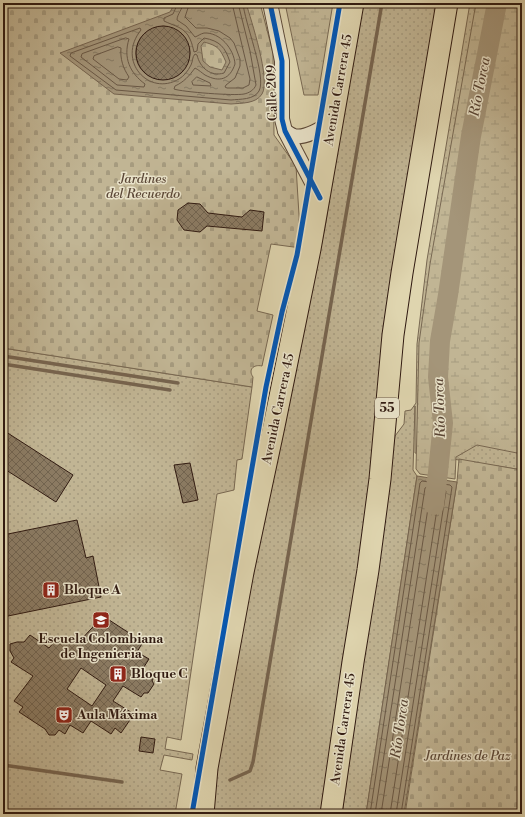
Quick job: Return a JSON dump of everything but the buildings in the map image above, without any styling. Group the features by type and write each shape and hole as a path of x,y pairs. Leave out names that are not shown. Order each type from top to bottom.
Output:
{"highway":[{"name":"Avenida Carrera 45","path":"203,814 207,768 243,572 280,402 320,198 353,3"},
{"name":"Avenida Carrera 45","path":"331,814 368,570 380,479 393,334 447,3"}],"street":[{"name":"Calle 209","path":"270,3 282,61 282,119 285,131 320,198"},
{"name":"Calle 209","path":"285,131 295,136 306,134 319,130 333,121"}],"green space":[{"name":"Jardines del Recuerdo","path":"3,3 260,3 273,53 274,135 296,166 301,248 271,244 257,311 273,315 262,366 256,366 251,370 253,377 252,387 3,348"},
{"path":"285,3 333,3 318,95 304,95"},
{"path":"362,3 439,3 373,448 365,528 321,814 211,814 213,787 248,590 275,472 325,227"},
{"path":"470,3 522,3 522,470 415,453 415,406 413,470 417,476 366,814 342,814 395,436 404,424 405,411 411,410 416,403 417,344 427,260"},
{"path":"476,3 522,3 522,454 477,445 456,457 455,479 420,474 416,469 419,343 430,264"},
{"name":"Escuela Colombiana de Ingenieria","path":"3,348 252,387 242,459 237,460 234,490 217,494 181,740 167,737 165,749 193,754 192,760 164,755 160,770 182,774 175,814 3,814"},
{"name":"Jardines de Paz","path":"459,459 522,470 522,814 405,814 457,482"}],"water":[{"path":"175,3 246,3 256,36 262,64 264,87 262,94 256,100 231,104 114,94 60,53 170,12","holes":["164,26 178,32 183,37 187,42 190,55 188,62 180,74 172,78 163,79 152,77 143,72 138,64 136,55 137,45 142,37 151,30","204,42 213,45 220,51 226,62 222,70 210,67 203,61 201,46"]},
{"path":"417,476 457,482 404,814 366,814"}],"waterway":[{"path":"230,780 250,771 253,762 382,3"},
{"name":"Río Torca","path":"434,505 443,423 438,377 440,341 471,136 497,3"},
{"path":"3,356 178,383"},
{"path":"3,364 170,390"},
{"path":"3,765 122,782"}],"cycle path":[{"path":"270,3 282,61 282,119 285,131 320,198"},
{"path":"192,814 266,387 282,312 297,255 340,3"}],"place":[{"name":"Bloque A","path":"51,590"},
{"name":"Escuela Colombiana de Ingenieria","path":"101,620"},
{"name":"Bloque C","path":"118,674"},
{"name":"Aula Máxima","path":"64,715"}]}
